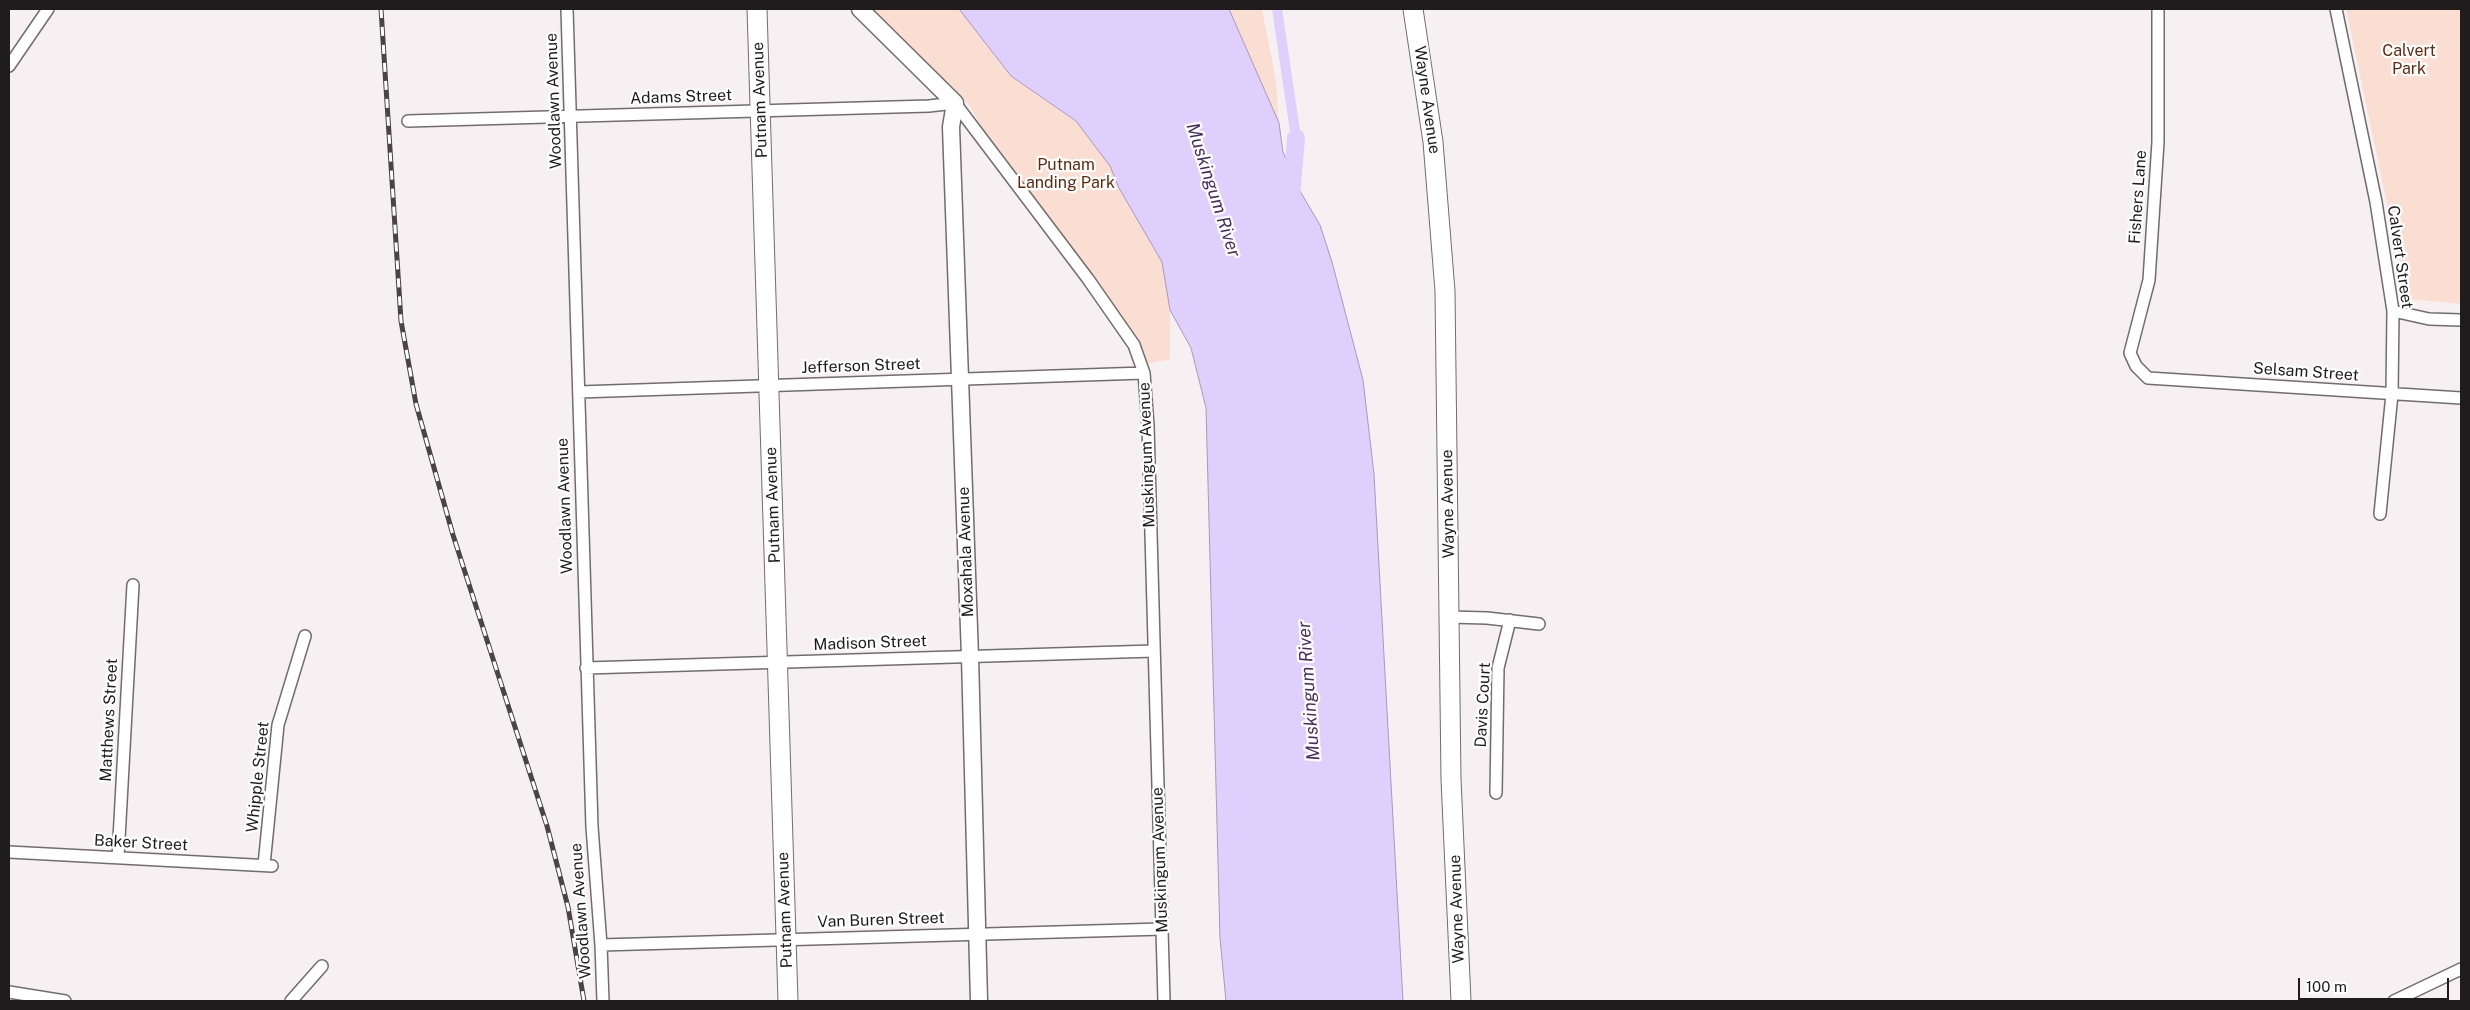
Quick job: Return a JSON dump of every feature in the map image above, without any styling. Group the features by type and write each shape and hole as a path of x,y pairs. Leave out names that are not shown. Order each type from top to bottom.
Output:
{"main road":[{"name":"Putnam Avenue","path":"757,9 788,1001"},
{"name":"Wayne Avenue","path":"1413,9 1433,142 1445,291 1451,779 1461,1001"}],"street":[{"path":"9,66 48,9"},
{"name":"Woodlawn Avenue","path":"567,9 586,668 592,827 601,945 603,1001"},
{"name":"Muskingum Avenue","path":"860,9 955,103 1076,263 1134,345 1144,372 1147,393 1164,1001"},
{"name":"Fishers Lane","path":"2148,378 2136,366 2130,353 2149,280 2158,142 2158,9"},
{"name":"Calvert Street","path":"2336,9 2376,202 2392,311 2392,394 2380,514"},
{"name":"Adams Street","path":"408,121 930,106 955,103"},
{"name":"Moxahala Avenue","path":"955,103 951,127 970,657 979,1001"},
{"path":"2392,311 2429,319 2461,320"},
{"name":"Jefferson Street","path":"578,392 1144,372"},
{"name":"Selsam Street","path":"2148,378 2461,398"},
{"name":"Matthews Street","path":"118,858 134,585"},
{"path":"1450,617 1510,620 1539,624"},
{"name":"Davis Court","path":"1496,794 1498,668 1510,620"},
{"name":"Whipple Street","path":"268,866 278,725 306,636"},
{"name":"Madison Street","path":"586,668 1154,651"},
{"name":"Baker Street","path":"9,852 268,866"},
{"name":"Van Buren Street","path":"601,945 1162,928"},
{"path":"291,1001 322,966"},
{"path":"2394,1001 2461,969"},
{"path":"9,992 65,1001"}],"green space":[{"name":"Putnam Landing Park","path":"870,9 959,9 1011,76 1076,121 1110,166 1119,188 1162,262 1170,310 1170,359 1147,364 1134,335 981,126 969,105"},
{"path":"1229,9 1262,9 1276,81 1279,123"},
{"name":"Calvert Park","path":"2346,9 2461,9 2461,304 2407,299"}],"water":[{"path":"959,9 1229,9 1279,123 1283,152 1300,191 1320,225 1332,262 1363,380 1374,474 1403,1001 1226,1001 1220,938 1206,408 1191,348 1170,310 1162,262 1119,188 1110,166 1076,121 1011,76"}],"waterway":[{"path":"1277,9 1296,138"},
{"name":"Muskingum River","path":"1291,197 1296,138"}],"railway":[{"path":"381,9 401,321 416,404 453,535 547,826 568,907 584,1001"}]}
